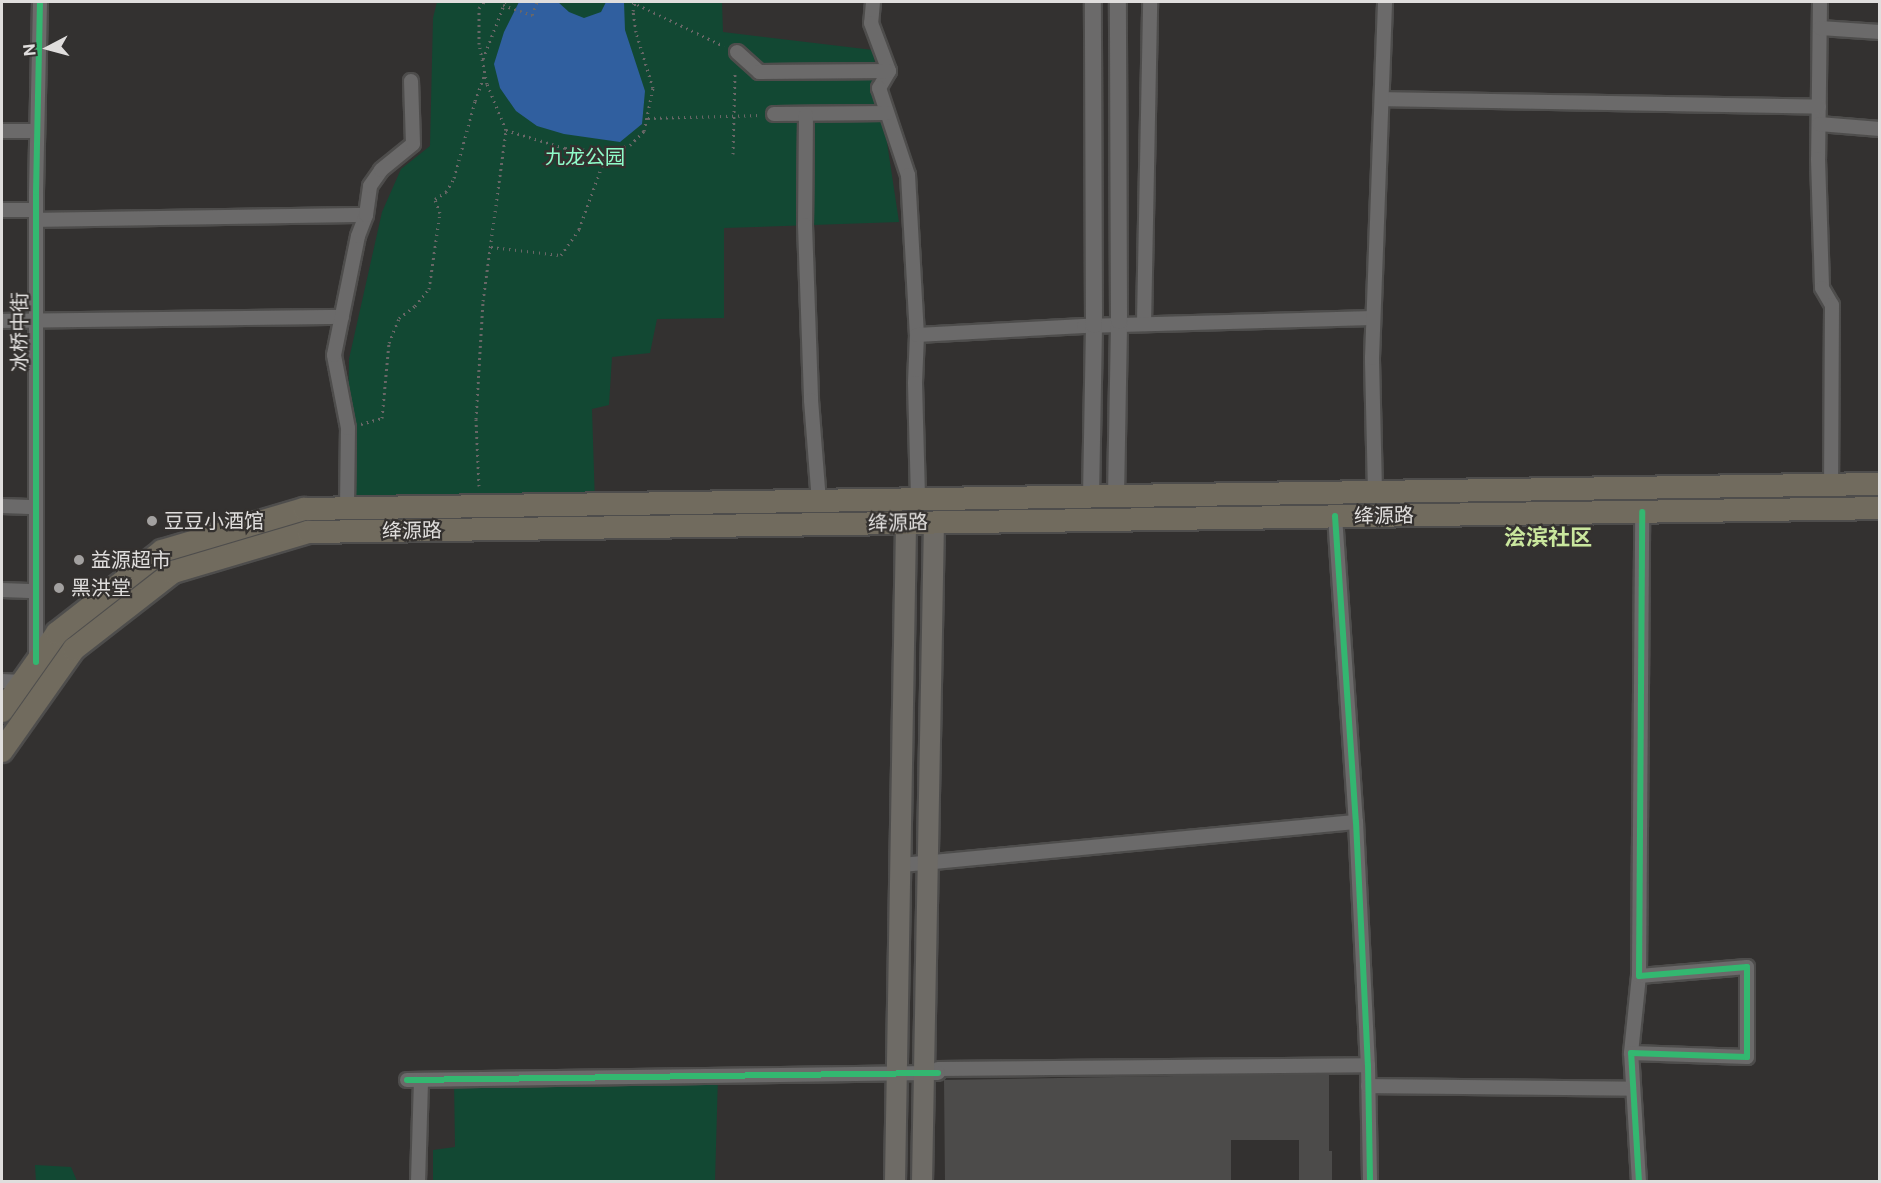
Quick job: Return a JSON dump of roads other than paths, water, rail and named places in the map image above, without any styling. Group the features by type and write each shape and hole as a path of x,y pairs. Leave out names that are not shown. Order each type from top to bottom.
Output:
{"highway":[{"name":"绛源路","path":"2,711 12,681 36,662 57,633 162,551 304,509 1880,484"},
{"name":"绛源路","path":"2,751 74,649 173,572 308,532 1880,508"}],"main road":[{"path":"895,1182 906,523"},
{"path":"922,1182 933,1072 927,862 934,523"}],"street":[{"name":"冰桥中街","path":"36,662 36,215 40,2"},
{"path":"873,2 872,23 888,71 879,88 908,175 917,335 915,383 918,501"},
{"path":"1091,498 1094,326 1093,2"},
{"path":"1116,497 1119,325 1118,2"},
{"path":"1144,324 1150,2"},
{"path":"1375,492 1373,318 1385,2"},
{"path":"1820,2 1819,124 1822,288 1832,305 1831,485"},
{"path":"1820,28 1880,32"},
{"path":"737,52 759,72 888,71"},
{"path":"347,508 348,428 334,355 358,236 366,215 370,186 381,170 413,144 411,81"},
{"path":"1382,99 1819,107"},
{"path":"774,114 887,113"},
{"path":"806,115 806,272 811,400 819,501"},
{"path":"1819,124 1880,129"},
{"path":"2,131 38,131"},
{"path":"2,210 36,215 366,215"},
{"path":"2,321 342,317"},
{"path":"917,335 1144,324 1373,318"},
{"path":"2,506 36,507"},
{"path":"1639,1182 1631,1053 1639,976 1642,512"},
{"path":"1335,516 1356,822 1368,1065 1370,1182"},
{"path":"2,590 36,591"},
{"path":"901,865 1356,822"},
{"path":"1631,1053 1747,1057 1747,967 1639,976"},
{"path":"418,1182 414,1080 1368,1065"},
{"path":"1368,1086 1633,1089"}],"water":[{"path":"519,2 558,2 569,12 584,18 601,12 606,2 624,2 625,30 645,91 642,124 620,142 564,134 537,126 516,111 500,88 494,64 504,32"}],"place":[{"name":"豆豆小酒馆","path":"152,521"},
{"name":"益源超市","path":"79,560"},
{"name":"黑洪堂","path":"59,588"}],"district":[{"name":"浍滨社区","path":"1548,538"}],"park label":[{"name":"九龙公园","path":"585,157"}]}
